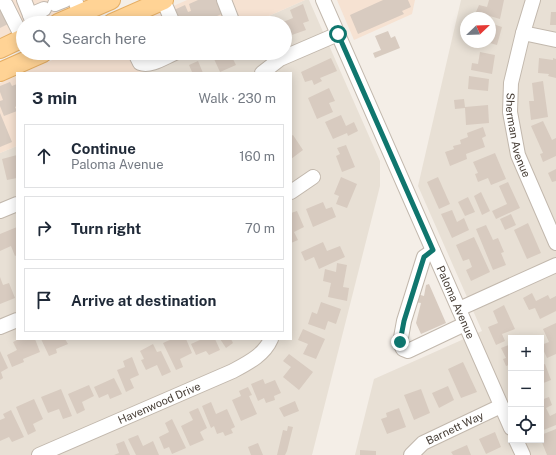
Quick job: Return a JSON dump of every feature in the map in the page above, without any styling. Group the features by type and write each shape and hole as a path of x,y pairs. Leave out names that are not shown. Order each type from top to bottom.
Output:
{"main road":[{"path":"67,16 78,7 111,0"},
{"path":"114,0 117,16"},
{"path":"125,16 136,6 163,0"},
{"path":"0,49 16,42"},
{"path":"0,72 27,60"}],"street":[{"path":"0,0 6,5 16,25"},
{"path":"163,0 170,16"},
{"path":"224,0 230,16"},
{"name":"Paloma Avenue","path":"323,0 508,421"},
{"name":"Sherman Avenue","path":"533,0 511,83 510,112 518,155 556,243"},
{"path":"25,1 30,16"},
{"path":"36,16 55,4"},
{"path":"292,54 338,34"},
{"path":"523,34 556,40"},
{"path":"138,60 140,63 144,64 149,64 158,60"},
{"path":"263,72 279,60"},
{"path":"292,191 313,177"},
{"path":"0,211 16,204"},
{"path":"433,250 424,257 404,321 400,342 403,349 408,351 465,324"},
{"path":"459,310 556,265"},
{"path":"0,328 16,320"},
{"name":"Havenwood Drive","path":"39,455 233,371 255,359 270,340"},
{"name":"Barnett Way","path":"411,455 423,443 501,406"},
{"path":"517,443 523,455"}],"shaded area":[{"path":"0,0 91,0 54,16 16,16 16,33 0,40"},
{"path":"187,0 305,0 269,16 151,16"},
{"path":"305,0 309,0 380,161 380,186 312,455 0,455 0,153 16,146 16,340 292,340 292,72 141,72 169,60 292,60 292,16 269,16"},
{"path":"337,0 415,0 412,14 354,40"},
{"path":"461,0 556,0 556,455 355,455 374,379 482,331 418,186"},
{"path":"52,60 169,60 141,72 25,72"},
{"path":"16,76 16,146 0,153 0,83"}],"building":[{"path":"198,0 219,0 224,13 217,16 176,16 174,10 185,5 188,12 191,11 189,4"},
{"path":"383,0 408,0 411,7 402,11 404,14 358,34 350,15"},
{"path":"489,0 504,0 500,19 496,18 496,12 476,12 479,5 487,7"},
{"path":"303,4 309,21 303,23 306,30 292,35 293,18 290,10"},
{"path":"0,5 8,24 0,28"},
{"path":"551,12 556,12 556,25 550,25"},
{"path":"496,25 502,27 496,45"},
{"path":"388,31 391,38 395,36 400,48 375,58 373,53 381,50 375,36"},
{"path":"480,52 495,55 492,74 471,70 472,63 478,64"},
{"path":"331,58 337,71 320,78 322,81 314,85 312,80 305,82 301,72"},
{"path":"539,58 556,59 556,78 548,76 549,74 538,73"},
{"path":"214,60 234,60 236,65 220,72"},
{"path":"198,61 203,72 192,72 189,65"},
{"path":"469,76 489,79 488,91 468,89"},
{"path":"543,81 548,117 531,120 529,101 534,101 532,83"},
{"path":"10,82 12,86 16,84 16,111 4,116 0,106 0,101 3,100 0,92 0,86"},
{"path":"329,88 335,101 329,103 333,112 317,119 308,98"},
{"path":"464,99 465,107 488,105 489,123 466,125 465,108 455,109 454,100"},
{"path":"0,113 12,142 0,147"},
{"path":"341,115 346,126 354,122 358,131 348,136 347,133 333,139 325,122"},
{"path":"543,121 552,140 556,138 556,156 543,162 540,154 543,153 531,126"},
{"path":"483,127 486,136 482,138 485,147 466,154 467,159 450,166 445,152 454,149 453,146 461,144 460,140 468,137 467,133"},
{"path":"292,136 303,150 292,158"},
{"path":"346,145 355,167 342,172 336,156 340,154 337,148"},
{"path":"495,153 506,179 491,185 488,178 478,182 475,174 478,173 473,162"},
{"path":"16,155 16,178 7,180 2,159"},
{"path":"556,169 556,181 552,182 548,173"},
{"path":"341,177 357,184 347,208 336,204 339,196 334,194"},
{"path":"438,177 450,204 439,209 427,182"},
{"path":"508,182 520,208 496,219 492,211 507,204 499,186"},
{"path":"481,192 490,211 482,215 474,196"},
{"path":"468,197 475,212 465,216 458,202"},
{"path":"323,202 326,209 332,207 336,217 313,227 306,209"},
{"path":"452,210 457,222 464,218 469,230 452,238 441,214"},
{"path":"297,211 304,227 294,232 298,240 292,243 292,213"},
{"path":"511,214 516,225 505,230 500,219"},
{"path":"528,223 541,253 527,259 514,230"},
{"path":"486,225 493,240 498,238 504,252 501,253 506,265 493,270 476,229"},
{"path":"16,227 16,256 11,246 0,251 0,234"},
{"path":"474,237 490,272 471,281 466,270 472,267 469,259 463,261 456,245"},
{"path":"323,242 327,251 340,246 345,257 319,269 314,257 305,261 301,252"},
{"path":"337,263 347,265 343,287 349,288 347,301 328,297 331,283 323,281 325,269 336,272"},
{"path":"0,277 3,285 9,283 15,298 0,304"},
{"path":"429,284 446,323 421,334 416,323 421,303 415,302 417,294 424,296 426,285"},
{"path":"532,293 536,301 548,295 550,299 556,296 556,311 540,319 535,308 529,310 523,298"},
{"path":"321,302 341,309 336,324 328,321 325,330 308,324 312,312 317,314"},
{"path":"504,305 515,329 502,334 505,341 496,345 488,327 498,323 493,311"},
{"path":"556,323 556,354 547,358 544,352 544,344 549,342 543,329"},
{"path":"303,329 325,339 316,359 303,354 308,344 298,340"},
{"path":"17,340 35,340 40,352 23,359 24,362 12,367 7,355 17,350 13,342"},
{"path":"41,340 66,340 68,344 56,349 57,353 49,356"},
{"path":"170,340 186,340 192,353 180,359 183,367 176,370 163,343"},
{"path":"200,340 215,340 220,350 209,355 206,351 196,355 191,344"},
{"path":"221,340 232,340 233,343 226,348"},
{"path":"153,344 157,352 161,351 171,372 162,376 157,365 146,370 141,360 144,359 140,351"},
{"path":"508,345 508,365 506,366 503,359 506,358 501,348"},
{"path":"0,351 8,368 1,372 3,378 0,380"},
{"path":"289,354 313,372 299,390 283,377 291,367 283,361"},
{"path":"132,357 139,375 130,379 134,388 126,392 117,370 125,367 123,361"},
{"path":"463,362 477,392 461,398 448,369"},
{"path":"544,364 551,380 544,383 544,371"},
{"path":"114,378 122,394 110,399 108,394 99,398 94,387"},
{"path":"263,379 265,384 275,380 281,393 274,396 275,400 266,403 264,398 258,401 251,384"},
{"path":"89,385 94,396 82,402 85,410 77,414 68,394"},
{"path":"448,386 454,400 439,408 432,393"},
{"path":"248,387 252,395 249,396 257,414 241,421 232,400 241,396 239,391"},
{"path":"61,389 72,416 63,419 59,409 48,413 41,397"},
{"path":"421,389 430,413 414,420 404,395"},
{"path":"549,397 552,405 546,408 550,416 556,413 556,425 544,430 544,407 544,399"},
{"path":"34,399 43,419 33,424 36,431 28,435 16,407"},
{"path":"295,401 299,411 284,417 279,408"},
{"path":"211,402 216,414 227,409 235,427 231,429 233,433 225,436 223,432 217,434 214,426 211,428 202,406"},
{"path":"198,408 207,428 200,432 204,440 190,446 181,426 193,420 189,412"},
{"path":"399,408 406,427 387,434 381,419 387,417 386,413"},
{"path":"11,410 24,437 12,442 9,437 0,441 0,420 5,418 3,414"},
{"path":"172,419 186,448 172,454 169,447 164,449 159,437 169,432 165,423"},
{"path":"288,426 293,427 287,451 285,455 277,455 283,430 287,431"},
{"path":"556,429 556,455 547,455 542,443 544,443 544,434"},
{"path":"495,432 501,447 486,454 479,439"},
{"path":"138,435 143,446 153,441 159,455 136,455 128,439"},
{"path":"124,441 130,455 114,455 119,453 116,444"},
{"path":"258,443 263,455 251,455 248,447"},
{"path":"467,445 471,455 453,455 451,452"},
{"path":"360,450 376,451 376,455 360,455"}],"route":[{"path":"338,34 433,250 424,257 404,321 400,342"}]}
